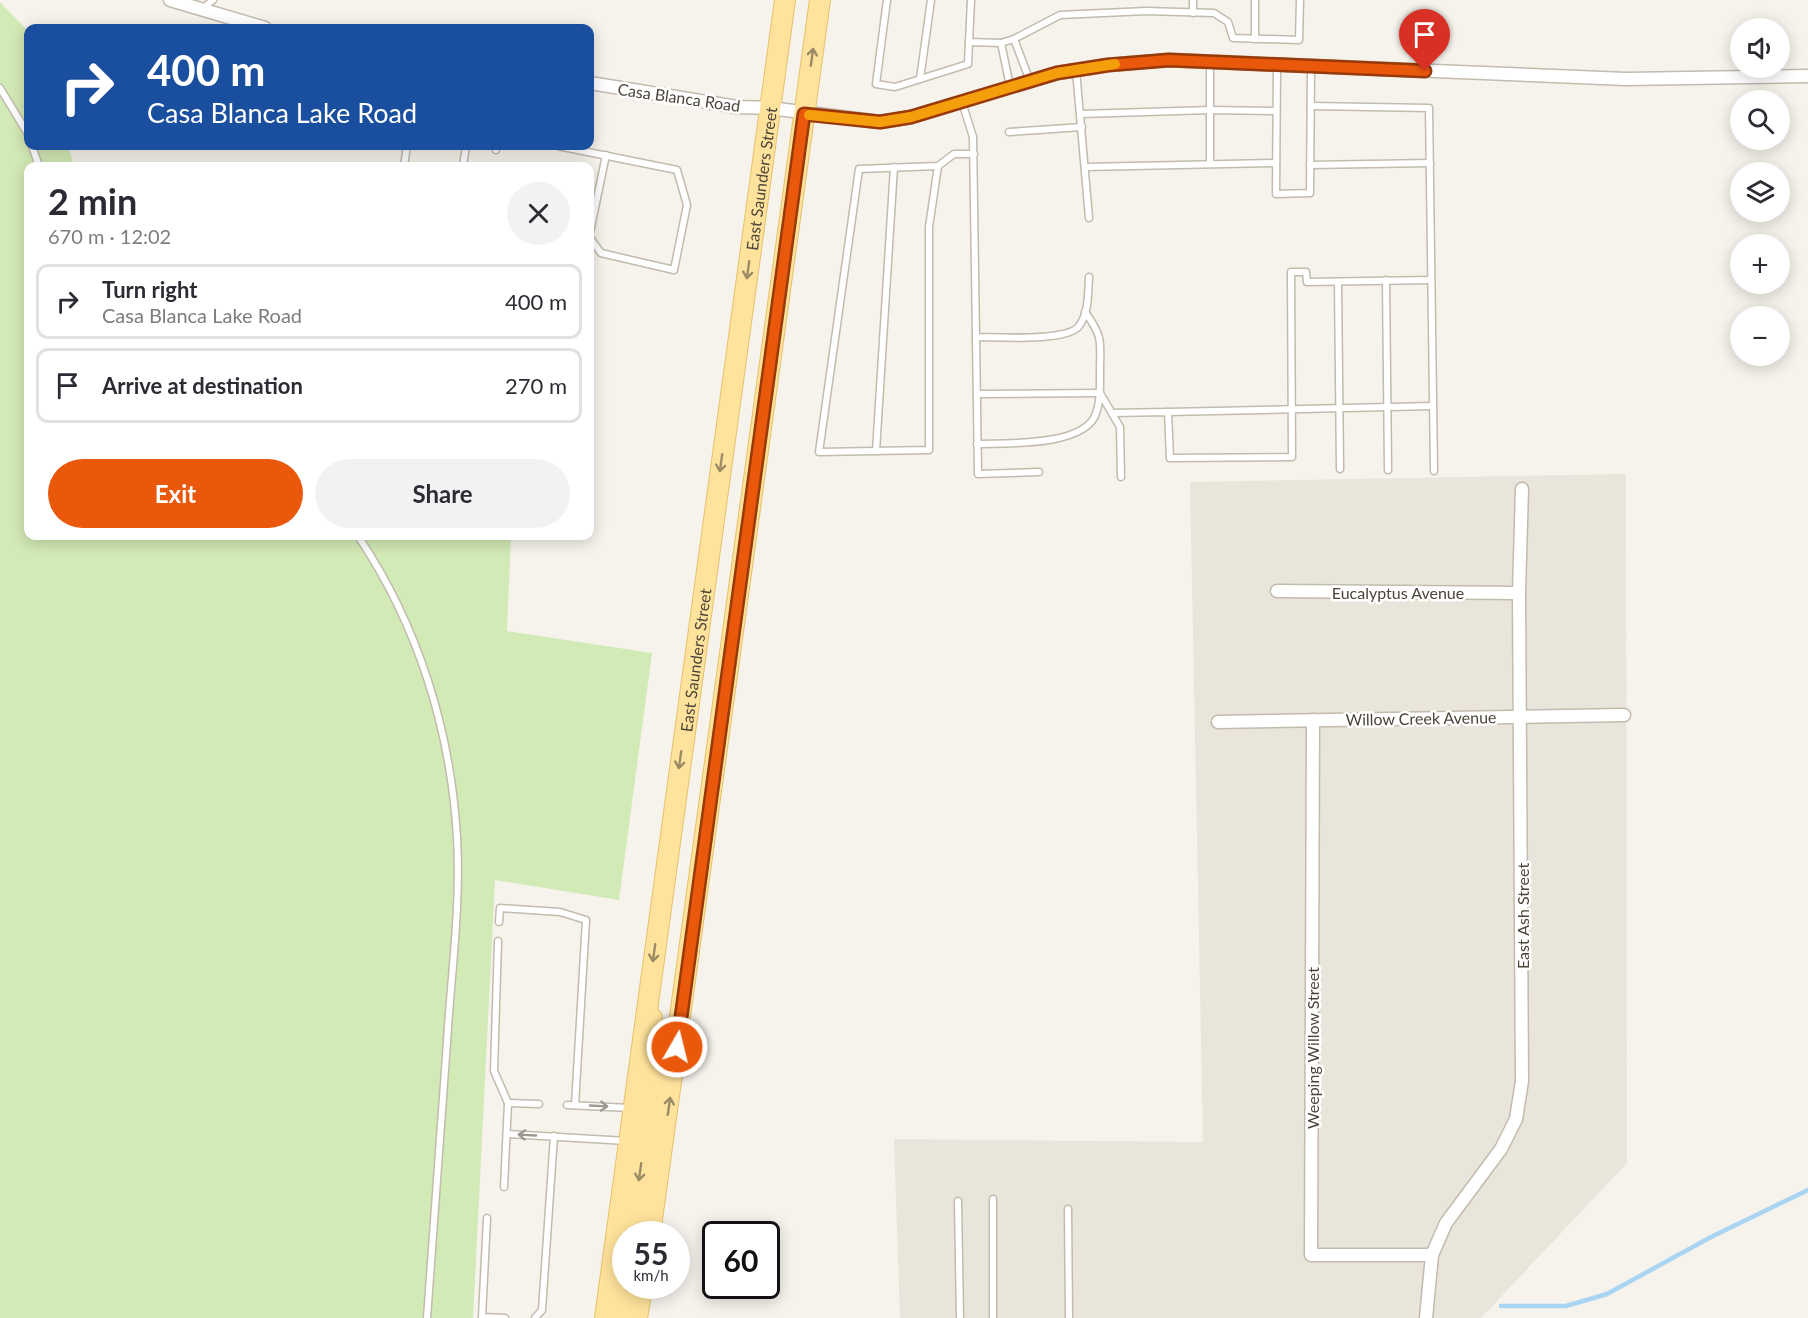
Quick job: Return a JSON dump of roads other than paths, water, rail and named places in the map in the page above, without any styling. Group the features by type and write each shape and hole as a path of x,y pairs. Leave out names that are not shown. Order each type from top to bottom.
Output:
{"main road":[{"name":"East Saunders Street","path":"605,1318 631,1108 785,0"},
{"name":"East Saunders Street","path":"652,1221 820,0"},
{"path":"634,1221 654,1066 649,988"},
{"path":"621,1318 624,1299"},
{"path":"637,1318 640,1299"}],"street":[{"path":"173,0 252,24"},
{"name":"Casa Blanca Road","path":"594,84 738,107 770,108 880,122 911,117 1010,86 1076,70 1169,60 1626,79 1808,76"},
{"name":"East Ash Street","path":"1426,1318 1432,1255 1446,1223 1501,1149 1516,1119 1522,1081 1519,593 1522,489"},
{"name":"Eucalyptus Avenue","path":"1278,591 1519,593"},
{"name":"Willow Creek Avenue","path":"1218,722 1624,715"},
{"name":"Weeping Willow Street","path":"1312,720 1311,1255 1432,1255"}],"lane":[{"path":"201,10 213,0"},
{"path":"887,0 876,84 895,87 968,64 971,0"},
{"path":"920,79 931,0"},
{"path":"1193,0 1193,13"},
{"path":"1255,0 1255,39"},
{"path":"969,42 1002,43 1059,15 1146,11 1214,13 1228,22 1233,38 1299,40 1300,0"},
{"path":"1014,39 1030,81"},
{"path":"1002,43 1010,86"},
{"path":"1210,62 1210,163"},
{"path":"1277,65 1276,194 1310,193 1311,66"},
{"path":"1076,70 1089,218"},
{"path":"0,88 24,127"},
{"path":"962,101 973,137 974,154 978,474 1039,472"},
{"path":"1311,106 1429,108 1434,471"},
{"path":"1081,114 1210,110 1276,111"},
{"path":"1009,132 1082,127"},
{"path":"582,150 677,170 687,205 674,270 601,253 594,243"},
{"path":"594,212 606,154"},
{"path":"939,165 929,226 929,450 819,452 859,169 939,165 954,154 974,154"},
{"path":"1086,167 1210,163 1276,164"},
{"path":"1310,165 1430,164"},
{"path":"876,451 894,167"},
{"path":"1168,412 1170,458 1292,457 1291,272 1306,272 1307,282 1431,280"},
{"path":"976,338 1065,336 1079,328 1085,312 1089,277"},
{"path":"1386,280 1388,470"},
{"path":"1338,282 1340,469"},
{"path":"977,444 1032,443 1077,432 1092,421 1100,393 1100,332 1085,312"},
{"path":"977,394 1100,393"},
{"path":"1100,393 1120,427 1121,477"},
{"path":"1112,413 1433,405"},
{"path":"361,540 374,558 405,618 426,673 440,724 452,787 457,840 456,909 427,1318"},
{"path":"499,922 500,908 560,912 586,920 575,1105"},
{"path":"498,941 494,1071 508,1103 504,1187"},
{"path":"508,1103 539,1104"},
{"path":"567,1105 631,1108"},
{"path":"507,1134 628,1141"},
{"path":"535,1318 542,1310 554,1136"},
{"path":"993,1199 993,1318"},
{"path":"958,1201 960,1318"},
{"path":"1068,1209 1069,1318"},
{"path":"487,1218 482,1317 505,1318"}],"waterway":[{"path":"1501,1306 1566,1306 1607,1294 1711,1237 1808,1190"}]}
